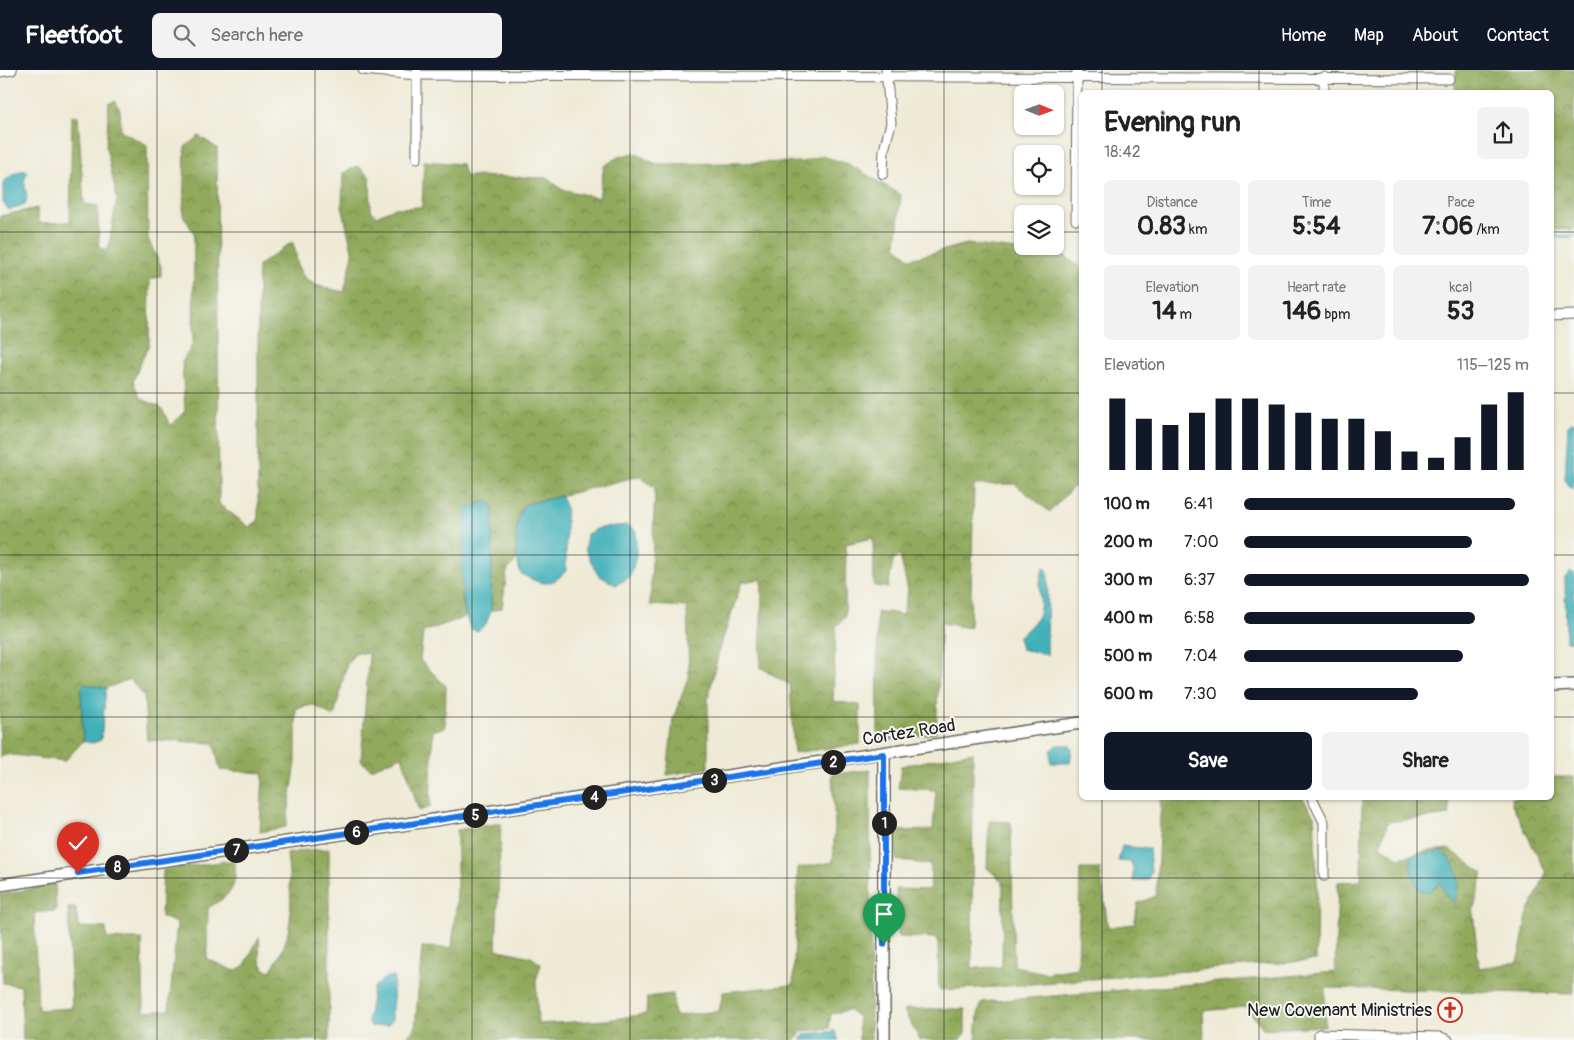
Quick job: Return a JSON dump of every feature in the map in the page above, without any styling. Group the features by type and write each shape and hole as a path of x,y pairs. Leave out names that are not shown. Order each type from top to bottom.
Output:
{"street":[{"path":"0,72 12,70"},
{"path":"362,70 417,73 1078,73 1449,79"},
{"path":"417,73 417,158"},
{"path":"883,174 884,150 891,122 886,73"},
{"path":"1076,220 1078,73"},
{"path":"1324,78 1324,90"},
{"path":"1554,316 1574,316"},
{"path":"1554,686 1574,685"},
{"name":"Cortez Road","path":"0,885 1079,723"},
{"path":"884,754 884,1040"},
{"path":"1313,800 1324,822 1324,876"},
{"path":"1319,1037 1440,1037 1448,1040"}],"green space":[{"path":"1456,70 1574,70 1574,229 1554,230 1554,90 1455,90"},
{"path":"115,101 120,110 121,131 147,145 148,239 161,266 161,276 150,280 149,344 133,381 140,398 162,408 170,426 185,411 182,362 193,344 194,233 183,215 185,147 199,136 217,148 219,504 249,527 258,521 258,266 292,242 298,265 305,278 316,285 344,292 353,255 342,206 343,173 358,166 370,177 371,210 376,216 394,208 422,207 424,161 462,164 465,176 548,178 561,189 599,198 604,166 618,157 634,153 656,164 802,162 822,156 849,164 901,195 896,246 910,259 967,244 1014,250 1014,255 1065,256 1079,266 1079,486 1073,487 1050,512 1015,484 974,485 970,628 941,623 936,733 878,742 877,612 902,615 908,591 900,555 893,561 888,588 874,586 873,538 846,544 845,618 836,626 833,701 860,705 860,744 794,753 790,685 760,667 762,579 742,582 720,647 708,699 708,768 667,775 673,719 689,676 687,607 650,605 655,488 639,476 524,505 518,515 516,560 507,571 502,608 491,611 493,508 462,597 465,617 423,632 420,660 446,686 445,727 433,731 430,807 419,811 402,756 371,769 361,761 369,654 356,652 347,664 334,717 314,705 296,708 296,762 286,827 260,832 263,773 220,770 214,743 147,740 144,696 130,679 106,688 85,684 81,689 83,741 65,761 5,754 0,758 0,216 37,208 39,223 70,222 72,116 78,116 84,204 98,206 99,248 108,250 117,198 106,147 109,103"},
{"path":"973,752 972,968 1002,967 1003,882 987,868 989,821 1011,822 1014,966 1045,973 1078,968 1080,869 1100,869 1108,927 1134,924 1138,903 1156,896 1161,800 1304,800 1314,816 1317,882 1316,960 996,987 939,990 938,938 898,937 896,889 930,890 931,865 896,860 896,831 933,830 936,790 898,788 901,766"},
{"path":"870,770 871,1040 859,1040 858,1017 849,1010 831,1014 829,1028 803,1031 795,1040 403,1040 415,1029 422,947 452,948 457,895 457,830 501,823 496,949 531,957 541,964 536,980 538,1024 607,1020 646,1014 647,997 673,994 674,1016 719,1011 723,992 793,985 798,868 833,862 835,824 832,774"},
{"path":"1554,777 1574,777 1574,994 1325,988 1325,1026 1264,1029 1245,1007 1203,1011 1204,1040 976,1040 978,1015 982,1002 1335,972 1338,882 1361,881 1362,800 1448,800 1450,815 1388,822 1380,846 1400,858 1426,851 1449,849 1483,873 1473,912 1479,968 1518,962 1527,916 1546,873 1512,804 1512,800 1554,800"},
{"path":"329,849 329,1040 23,1040 21,986 3,983 0,895 55,884 56,911 34,913 38,1010 72,1008 68,908 76,908 78,927 106,928 107,939 142,939 144,1012 169,1010 177,923 161,917 163,870 235,860 235,878 231,890 208,908 207,959 235,971 245,965 259,937 260,960 264,969 270,971 279,957 289,929 291,900 287,854 306,850"},
{"path":"906,1009 965,1009 965,1035 960,1040 920,1040 904,1011"}],"water":[{"path":"26,170 28,173 25,180 27,196 25,204 9,210 3,203 3,182 17,172"},
{"path":"1572,422 1574,423 1573,489 1568,486 1565,479 1568,426"},
{"path":"561,496 566,508 566,571 555,580 545,583 540,582 521,574 516,548 518,521 524,505"},
{"path":"488,501 493,508 491,611 486,624 478,631 471,629 463,602 462,570 466,509"},
{"path":"626,525 636,531 636,557 630,577 616,585 598,575 585,549 587,534 599,528"},
{"path":"1044,567 1048,571 1047,655 1021,649 1018,637 1036,619 1039,611 1041,578"},
{"path":"1570,572 1574,573 1574,642 1566,641 1565,577"},
{"path":"85,684 106,688 101,740 93,743 83,741 81,689"},
{"path":"1056,745 1069,745 1072,749 1070,763 1051,763 1051,751"},
{"path":"1122,846 1149,849 1151,872 1148,880 1133,881 1133,867 1130,862 1118,861"},
{"path":"1442,851 1453,863 1458,874 1458,887 1454,903 1446,895 1440,883 1428,892 1419,890 1410,868 1412,856"},
{"path":"386,977 394,977 392,1021 388,1025 372,1027 368,1022 373,988"},
{"path":"835,1031 839,1040 800,1040 805,1034"}],"waterway":[{"path":"1554,237 1574,236"}],"place":[{"name":"New Covenant Ministries","path":"1450,1010"}],"route":[{"path":"78,873 884,754 884,944"}]}
